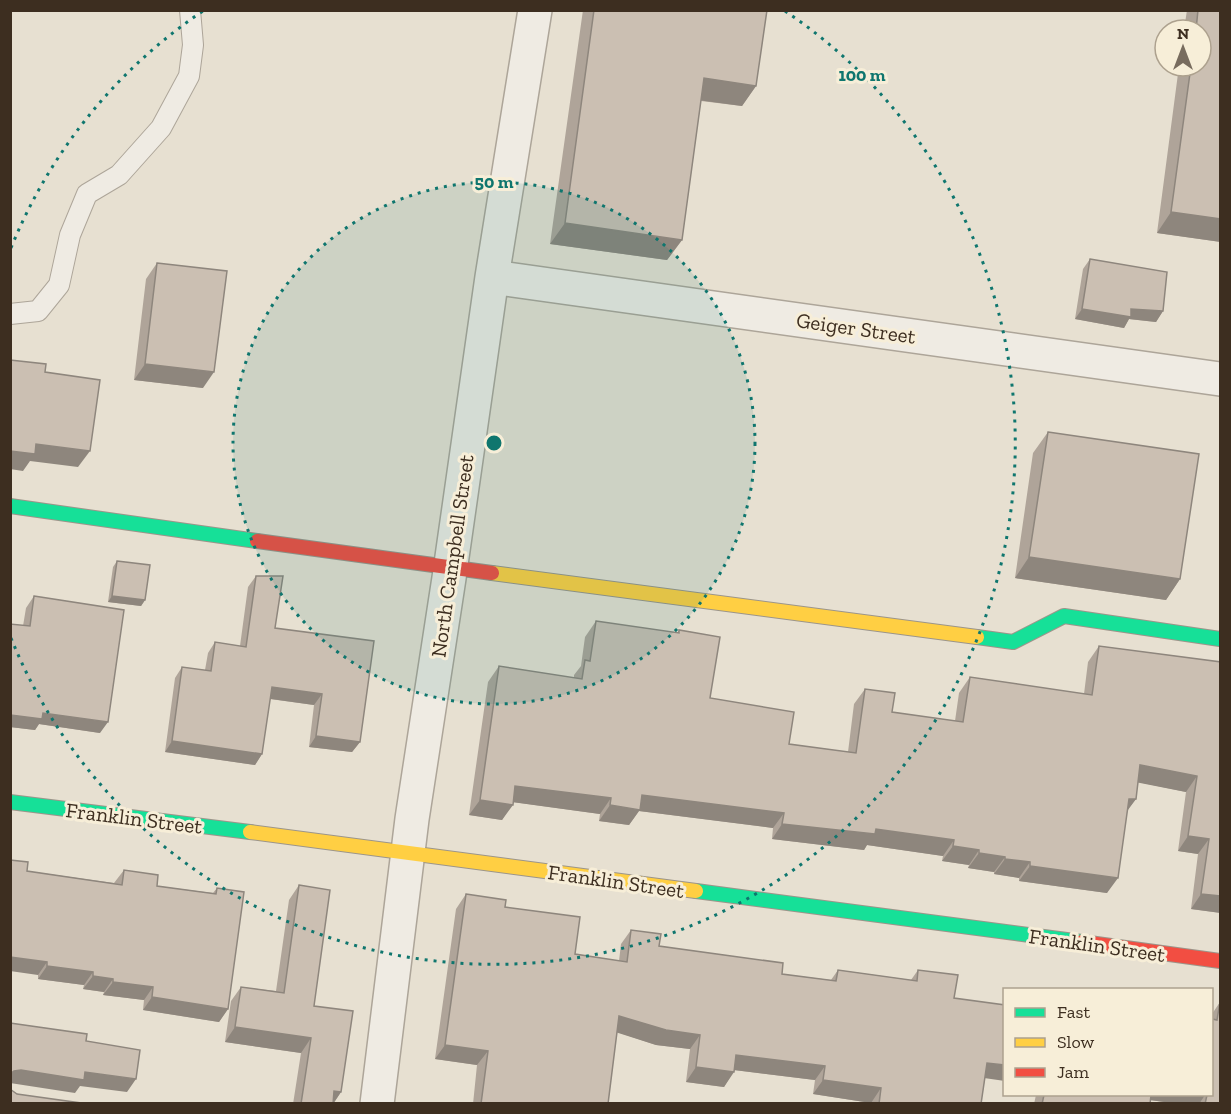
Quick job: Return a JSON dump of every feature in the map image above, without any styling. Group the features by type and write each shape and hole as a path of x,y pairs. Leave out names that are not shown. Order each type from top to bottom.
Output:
{"street":[{"name":"North Campbell Street","path":"377,1104 407,852 451,568 492,277 535,10"},
{"name":"Geiger Street","path":"492,277 1221,379"},
{"path":"10,506 451,568 1013,642 1064,616 1221,639"},
{"name":"Franklin Street","path":"10,802 407,852 1221,961"}],"lane":[{"path":"10,314 38,311 59,285 70,235 87,194 119,175 161,128 189,76 193,45 190,10"}],"building":[{"path":"594,10 767,10 756,86 704,78 682,240 565,223"},
{"path":"1198,10 1221,10 1221,219 1171,212 1189,78 1213,78 1213,18 1197,18"},
{"path":"1090,259 1167,272 1163,311 1131,309 1131,317 1082,309"},
{"path":"157,263 227,271 214,372 145,364"},
{"path":"10,360 46,364 45,372 100,380 90,451 36,444 35,454 10,451"},
{"path":"1048,432 1199,454 1180,579 1029,557"},
{"path":"117,561 150,565 145,600 112,596"},
{"path":"256,576 283,576 275,628 374,641 360,742 316,736 322,694 272,687 262,754 172,741 182,667 211,671 215,642 246,647"},
{"path":"34,596 124,610 108,722 43,713 42,719 11,715 10,721 10,624 30,626"},
{"path":"596,621 720,637 710,698 794,712 789,744 856,753 865,689 895,693 892,712 963,722 970,677 1092,695 1099,646 1221,662 1221,896 1201,894 1209,839 1188,836 1197,776 1140,765 1136,799 1129,799 1118,878 1030,866 1030,862 1005,859 1005,857 979,853 979,850 953,846 954,840 876,829 875,834 782,824 784,813 642,795 640,810 610,805 611,798 515,786 513,805 480,800 499,666 582,679 585,660 590,661"},
{"path":"10,860 28,862 27,871 122,885 124,870 158,875 157,886 216,894 217,888 244,892 228,1009 152,997 153,987 113,982 113,979 93,976 93,972 47,966 47,962 10,957"},
{"path":"299,885 330,890 314,1006 353,1011 341,1092 334,1091 333,1104 301,1104 311,1038 235,1027 241,987 284,993"},
{"path":"466,894 506,900 505,907 580,917 575,954 627,962 631,930 661,934 659,946 783,963 782,974 836,981 838,970 917,981 918,970 958,975 954,998 1003,1005 1003,1065 987,1063 981,1104 879,1104 881,1088 823,1080 825,1066 736,1055 734,1072 696,1067 700,1035 666,1030 619,1016 608,1104 481,1104 488,1051 445,1045"},
{"path":"1220,1002 1221,1104 1205,1104 1207,1096 1213,1096 1213,1019 1217,1020"},
{"path":"10,1023 87,1034 86,1041 140,1050 136,1079 85,1072 84,1080 21,1070 10,1074"},
{"path":"10,1089 17,1094 81,1104 10,1104"},
{"path":"1044,1096 1151,1096 1150,1104 1042,1104"}],"traffic: fast":[{"path":"10,506 257,541"},
{"path":"977,637 1013,642 1064,616 1220,639"},
{"path":"10,802 250,832"},
{"path":"696,891 1082,942"}],"traffic: slow":[{"path":"492,573 977,637"},
{"path":"250,832 696,891"}],"traffic: jam":[{"path":"257,541 492,573"},
{"path":"1082,942 1220,961"}]}
